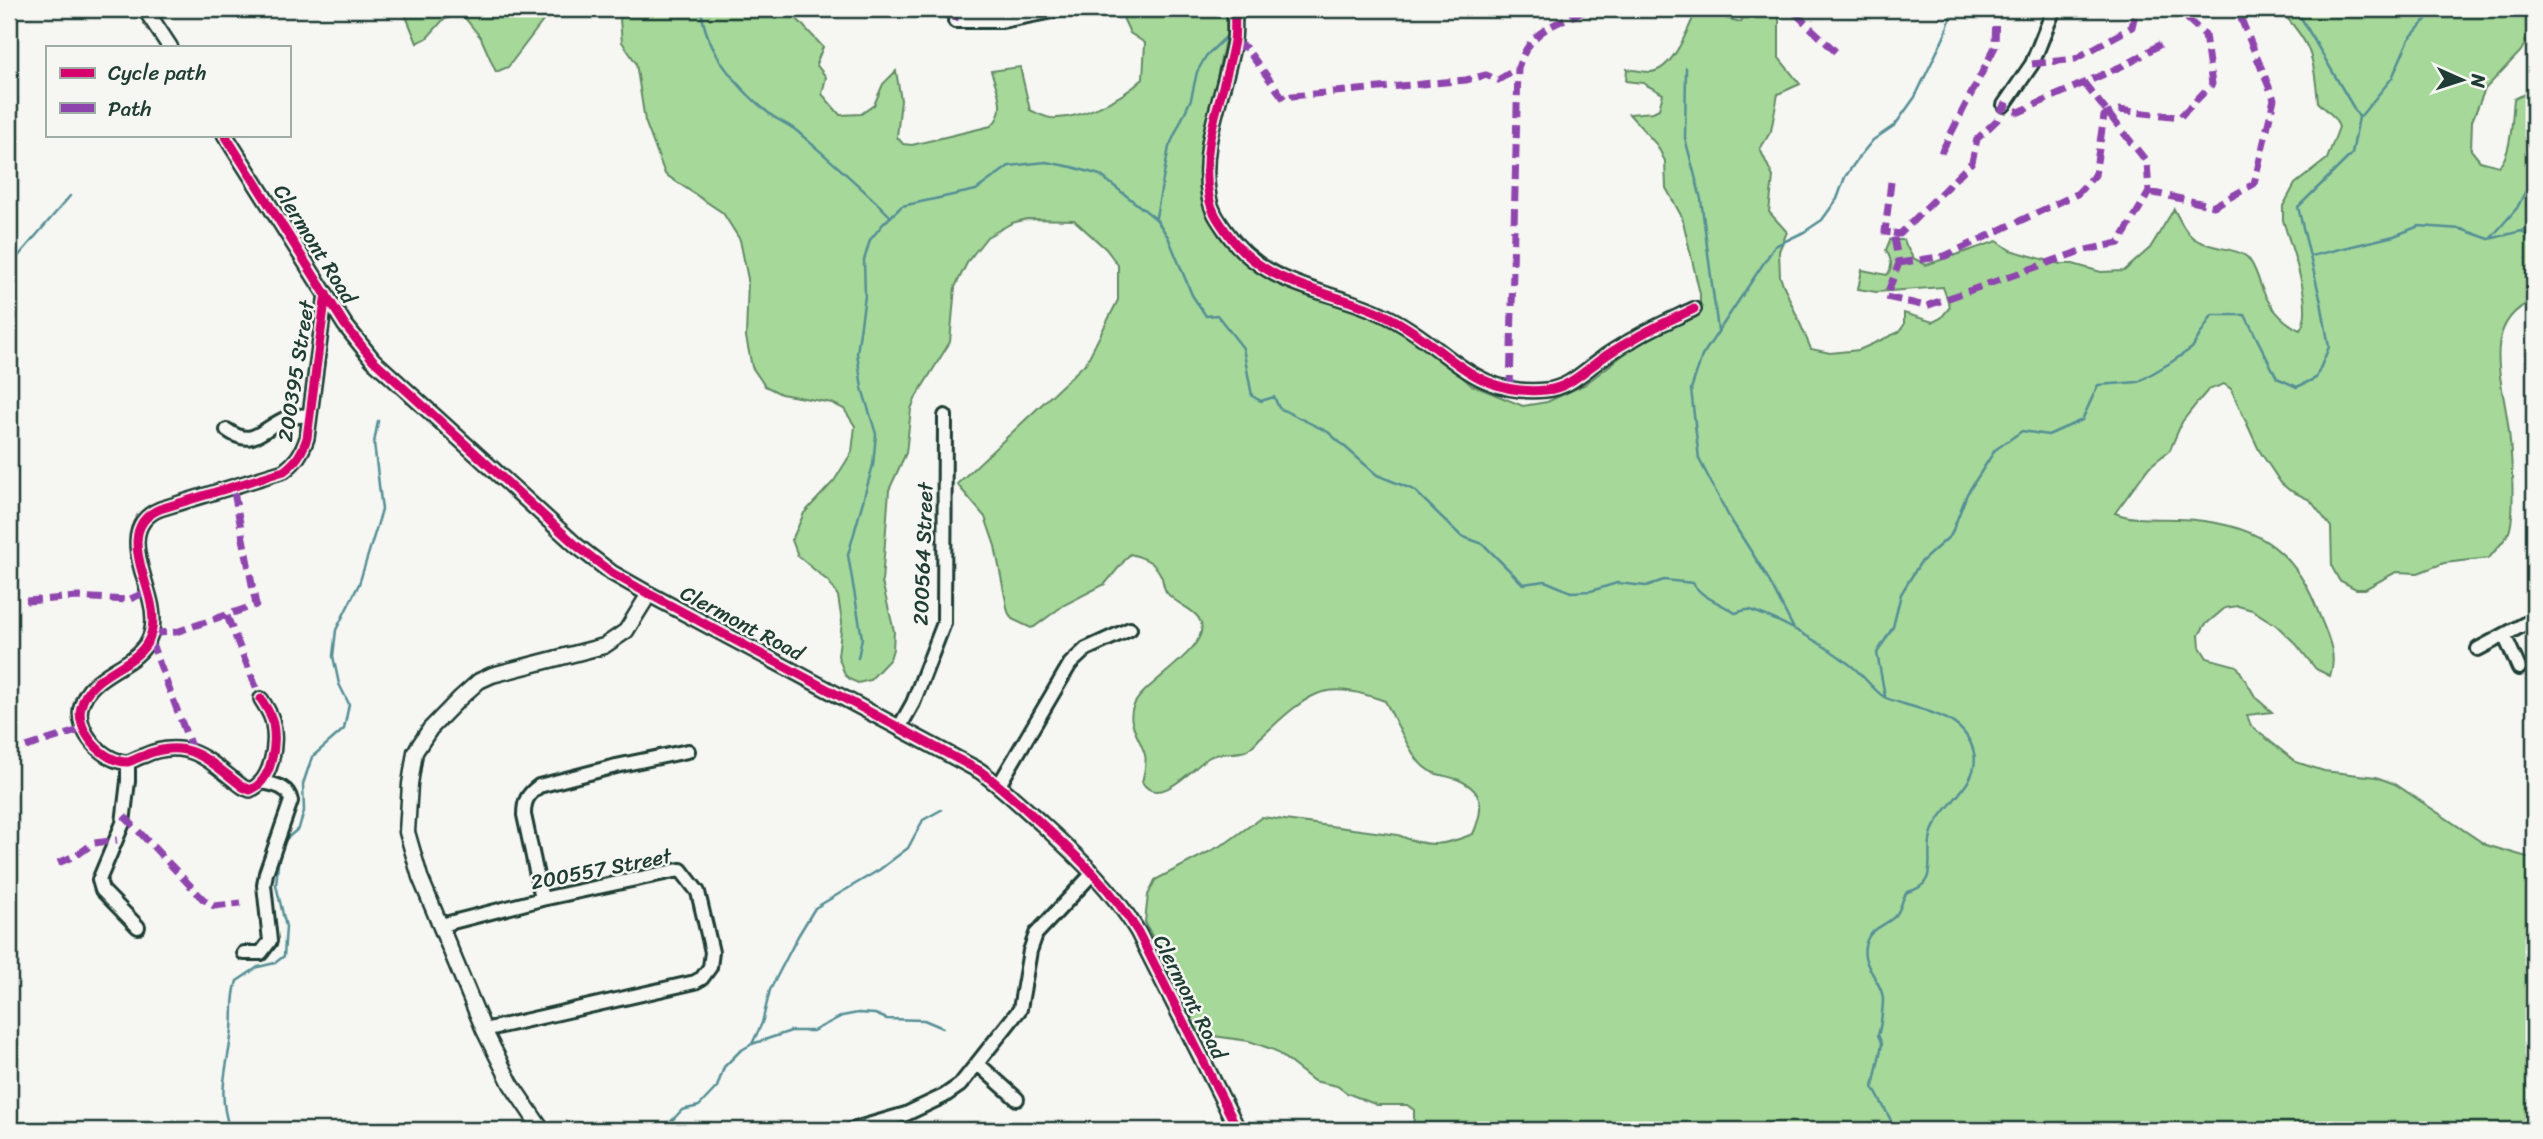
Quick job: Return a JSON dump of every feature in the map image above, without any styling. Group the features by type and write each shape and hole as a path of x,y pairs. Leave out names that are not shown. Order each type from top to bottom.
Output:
{"street":[{"path":"145,9 169,46"},
{"path":"955,21 1002,21 1063,9"},
{"path":"2004,105 2032,64 2054,9"},
{"path":"1234,14 1234,40 1212,129 1209,197 1215,216 1233,242 1284,279 1386,316 1408,328 1478,378 1510,390 1548,390 1567,385 1633,339 1694,309"},
{"name":"Clermont Road","path":"226,136 359,344 388,374 577,547 612,573 649,594 958,757 999,785 1093,873 1125,911 1138,932 1238,1130"},
{"name":"200395 Street","path":"128,762 111,756 94,745 83,729 80,716 81,706 91,690 136,655 150,638 154,611 136,543 141,527 154,511 284,471 296,462 304,447 326,293"},
{"path":"227,430 238,438 250,439 281,421 309,415"},
{"name":"200564 Street","path":"899,728 912,703 944,623 945,416"},
{"name":"Clermont Road","path":"542,1130 512,1083 484,1030 415,862 406,824 415,752 422,740 458,699 479,681 513,669 592,651 616,640 626,631 649,594"},
{"path":"2478,649 2534,619"},
{"path":"999,785 1070,664 1086,649 1130,629"},
{"path":"2505,636 2519,668"},
{"path":"138,928 102,890 99,877 123,823 128,762 166,749 186,750 209,762 247,790 253,790 262,782 271,760 274,733 270,715 261,699"},
{"path":"542,899 524,815 524,802 529,793 539,786 688,751"},
{"path":"244,953 261,953 270,941 265,873 291,801 290,794 283,788 262,782"},
{"name":"200557 Street","path":"441,925 542,899 681,870 698,892 712,952 710,967 702,978 695,982 484,1030"},
{"path":"850,1130 906,1114 944,1096 960,1085 1020,1009 1030,951 1036,934 1093,873"},
{"path":"978,1064 1017,1099"}],"green space":[{"path":"403,9 552,9 508,67 496,72 481,38 461,13 443,20 427,38 417,43"},
{"path":"623,9 793,9 797,19 823,47 816,64 826,77 822,94 840,115 861,114 874,105 883,84 896,71 901,100 897,137 903,144 912,145 991,126 1000,107 991,71 1020,67 1030,110 1051,118 1088,112 1124,93 1143,79 1145,43 1130,33 1119,9 1167,9 1185,18 1200,9 1226,9 1226,35 1214,92 1205,158 1206,208 1222,239 1239,256 1275,281 1347,304 1395,326 1434,351 1471,385 1523,406 1547,402 1584,385 1631,349 1700,310 1700,294 1682,217 1666,188 1665,161 1657,145 1629,114 1659,109 1663,94 1643,83 1626,81 1627,69 1650,72 1666,65 1679,48 1696,11 1741,22 1745,9 1779,9 1779,58 1800,84 1778,94 1771,131 1760,149 1773,177 1769,212 1787,232 1779,251 1780,277 1811,349 1830,353 1859,350 1899,332 1904,325 1904,313 1933,322 1941,318 1950,307 1943,287 1876,292 1858,289 1862,270 1887,275 1889,272 1891,262 1886,250 1890,240 1903,240 1913,258 1926,265 1997,241 2010,250 2060,264 2073,264 2101,272 2124,271 2150,248 2174,209 2193,238 2247,257 2272,306 2282,318 2300,330 2305,307 2296,260 2283,220 2283,206 2295,184 2327,159 2339,127 2335,118 2318,102 2312,61 2305,41 2279,9 2534,9 2534,26 2521,51 2485,89 2472,121 2471,150 2480,161 2499,166 2507,153 2514,99 2534,90 2534,300 2517,310 2506,323 2500,337 2499,371 2509,434 2512,510 2509,532 2489,558 2444,563 2418,573 2396,572 2365,589 2356,589 2339,580 2332,567 2331,527 2310,500 2281,483 2259,450 2231,389 2224,384 2208,390 2197,403 2182,422 2170,450 2149,467 2115,513 2138,518 2205,521 2228,525 2266,541 2296,570 2308,590 2328,637 2333,660 2330,676 2316,669 2276,625 2252,610 2238,606 2225,608 2205,625 2199,635 2200,647 2207,658 2237,666 2256,698 2272,712 2247,715 2251,726 2296,762 2324,771 2376,777 2395,784 2486,845 2534,859 2534,972 2528,1001 2534,1015 2534,1117 2527,1130 1411,1130 1414,1110 1407,1105 1377,1105 1337,1086 1314,1081 1274,1050 1249,1041 1199,1034 1145,922 1148,895 1155,880 1226,843 1262,817 1398,835 1427,844 1453,841 1473,834 1479,818 1478,796 1468,785 1436,774 1419,762 1385,701 1342,690 1325,691 1302,702 1247,750 1212,756 1166,789 1149,789 1142,782 1146,758 1132,724 1132,711 1141,695 1178,662 1199,638 1202,627 1197,616 1167,593 1160,573 1153,564 1130,554 1105,584 1064,605 1034,627 1012,619 1008,612 995,546 985,517 957,484 1086,363 1118,300 1118,265 1106,249 1074,220 1027,219 1012,223 987,237 968,261 955,287 950,342 911,409 906,453 889,490 882,582 894,631 893,649 890,659 870,680 858,683 845,675 838,656 842,622 838,596 829,582 798,556 792,540 804,513 834,481 852,452 855,426 844,409 832,403 781,394 765,386 752,367 746,337 748,279 740,240 723,213 665,174 645,121 636,63 622,42 620,20"}],"waterway":[{"path":"701,9 709,40 717,55 747,94 821,152 890,216"},
{"path":"1241,24 1248,9"},
{"path":"1794,629 1699,459 1691,389 1702,356 1775,246 1822,220 1837,199 1845,177 1859,157 1873,140 1895,125 1915,97 1945,35 1953,9"},
{"path":"1885,696 1877,653 1893,627 1901,594 1920,563 1951,535 1967,494 1995,450 2022,431 2048,435 2082,420 2098,385 2138,382 2170,363 2192,348 2212,315 2245,315 2277,378 2297,387 2316,378 2329,347 2298,207 2352,154 2359,117 2296,9"},
{"path":"2360,117 2392,78 2409,39 2435,9"},
{"path":"1156,217 1169,147 1191,99 1197,72 1206,56 1230,33"},
{"path":"1686,68 1685,138 1701,199 1718,331"},
{"path":"858,658 862,638 848,555 873,465 876,434 862,388 857,353 865,296 864,260 870,240 902,206 976,190 1009,166 1046,162 1100,175 1156,219 1168,237 1192,295 1206,316 1217,315 1243,348 1252,396 1261,401 1274,397 1279,408 1328,432 1377,475 1414,490 1461,536 1483,544 1523,584 1545,581 1571,592 1591,591 1617,583 1646,586 1664,580 1693,583 1706,596 1735,613 1750,610 1802,633 1854,668 1884,697 1937,714 1964,732 1974,753 1974,765 1966,785 1935,824 1931,835 1928,877 1924,884 1907,892 1897,913 1872,933 1865,945 1866,962 1883,998 1878,1035 1882,1044 1873,1087 1893,1124 1916,1125 1929,1130"},
{"path":"2491,238 2517,208 2534,175"},
{"path":"9,267 70,196"},
{"path":"2311,256 2394,236 2419,226 2461,229 2489,239 2522,231 2534,225"},
{"path":"2522,231 2534,242"},
{"path":"230,1130 223,1091 235,987 237,981 258,967 275,963 284,956 286,927 276,885 284,841 299,828 304,811 303,784 312,757 344,729 349,704 339,684 333,656 336,630 359,584 382,510 374,443 378,421"},
{"path":"663,1130 682,1110 699,1106 717,1087 724,1067 740,1051 752,1044 762,1023 770,990 815,908 879,870 908,848 923,820 941,810"},
{"path":"752,1044 791,1031 813,1031 842,1016 858,1013 875,1014 887,1019 924,1020 943,1028"}],"marked path":[{"path":"955,9 955,21"},
{"path":"1510,390 1518,68 1523,55 1537,36 1588,9"},
{"path":"1941,153 1995,47 1996,9"},
{"path":"2032,64 2075,59 2132,27 2136,9"},
{"path":"1899,263 1945,256 2077,194 2095,175 2104,116 2118,110 2180,117 2212,84 2205,35 2177,9"},
{"path":"2149,192 2214,206 2254,184 2274,99 2237,9"},
{"path":"1795,13 1836,52"},
{"path":"1893,233 1900,234 1972,162 1977,139 1997,120 2004,105 2019,112 2131,62 2164,42"},
{"path":"1233,48 1246,48 1284,99 1292,96 1466,80 1486,75 1498,80 1518,68"},
{"path":"1891,182 1885,232 1893,233 1899,263 1886,297 1926,306 2081,251 2119,243 2149,192 2147,162 2084,83"},
{"path":"152,633 176,632 256,605 233,487"},
{"path":"26,601 78,597 128,600 148,591"},
{"path":"227,616 261,699"},
{"path":"147,643 154,649 193,752"},
{"path":"26,747 83,729"},
{"path":"124,816 203,899 214,906 241,903"},
{"path":"58,863 77,855 94,843 117,840"}],"cycle path":[{"path":"1235,9 1234,41 1210,139 1207,178 1210,202 1217,219 1242,251 1262,266 1304,287 1373,310 1415,333 1482,379 1522,390 1546,390 1561,386 1620,347 1694,309"},
{"path":"226,136 345,325 373,360 577,546 612,573 649,594 980,771 1069,849 1106,888 1138,932 1238,1130"},
{"path":"261,699 272,721 273,752 268,771 250,790 208,760 185,750 158,751 128,762 119,761 93,744 82,726 80,716 88,692 99,680 139,652 149,640 153,622 150,599 137,549 137,537 148,516 160,509 284,471 301,453 307,438 326,293"}]}
